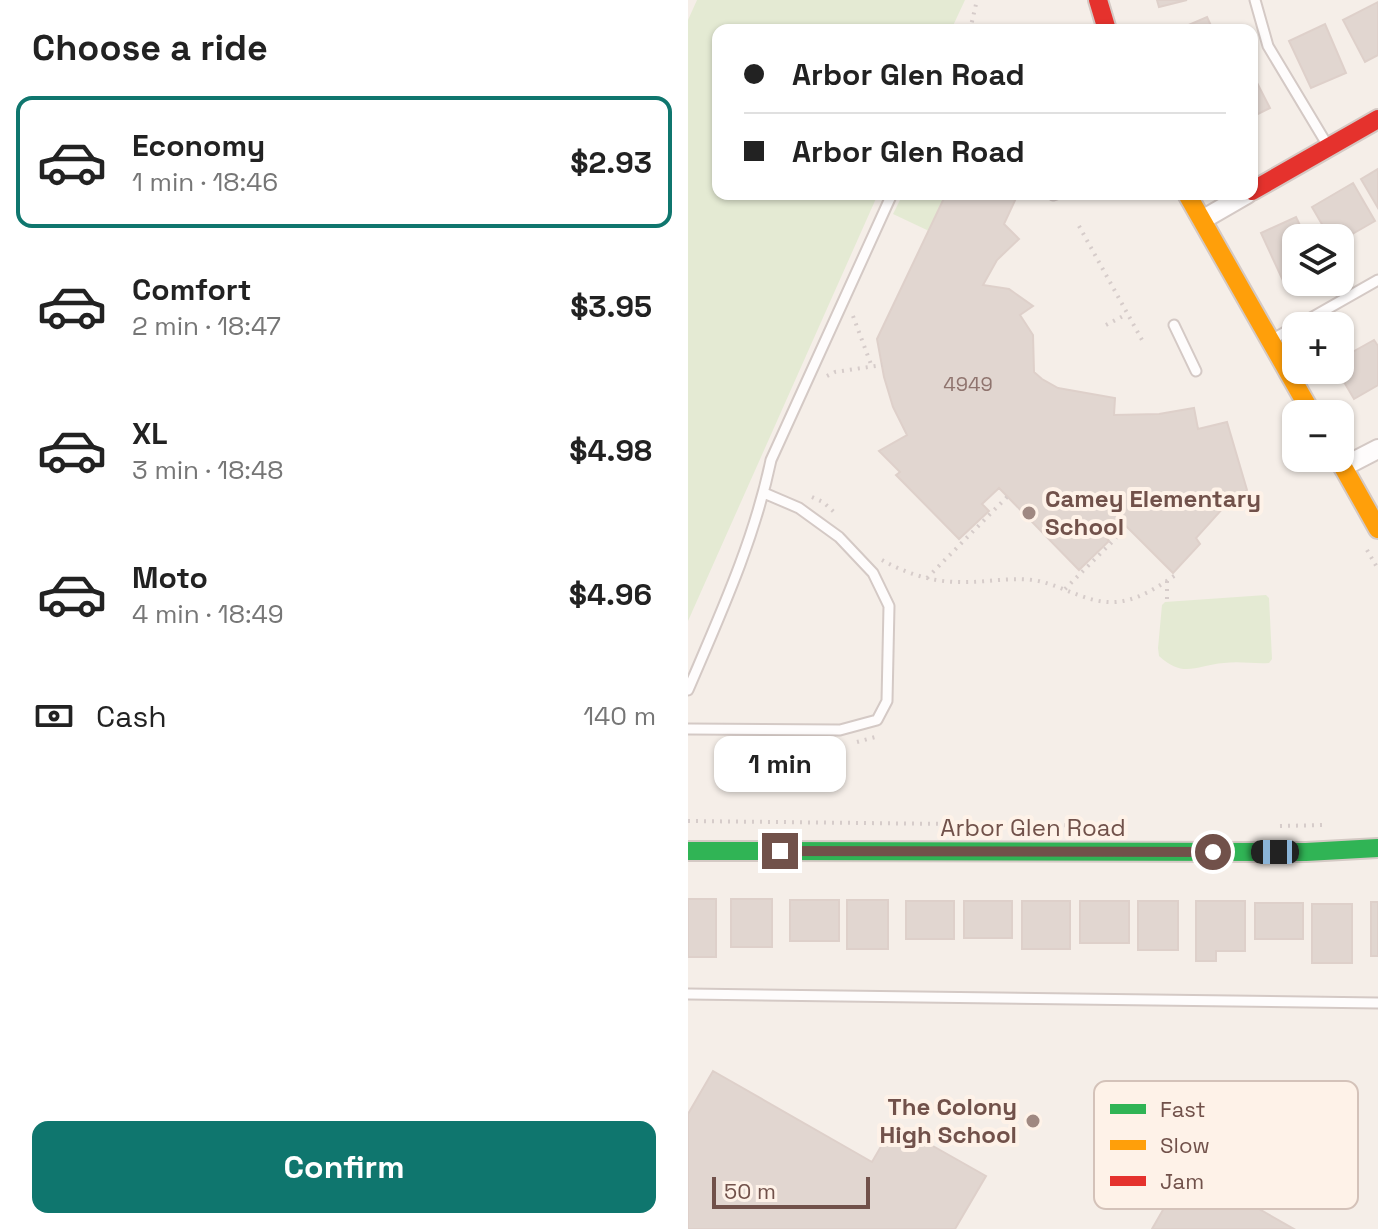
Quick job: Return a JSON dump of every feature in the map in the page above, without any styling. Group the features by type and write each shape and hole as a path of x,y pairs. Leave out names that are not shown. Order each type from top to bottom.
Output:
{"street":[{"path":"1098,0 1105,24"},
{"path":"1258,188 1378,119"},
{"path":"1190,200 1304,400"},
{"path":"1202,220 1237,200"},
{"path":"1354,457 1378,449"},
{"path":"1347,472 1378,529"},
{"name":"Arbor Glen Road","path":"688,851 1306,852 1378,848"}],"lane":[{"path":"1255,0 1268,46 1328,148"},
{"path":"688,690 741,563 764,493 771,460 889,200"},
{"path":"1321,312 1378,280"},
{"path":"1174,325 1196,371"},
{"path":"1270,341 1282,334"},
{"path":"688,729 840,730 877,720 887,701 889,606 873,573 839,537 799,508 764,493"},
{"path":"688,994 1378,1003"}],"path":[{"path":"971,24 977,0"},
{"path":"1079,226 1142,340"},
{"path":"852,313 872,367"},
{"path":"1106,325 1127,314"},
{"path":"825,377 835,372 882,365"},
{"path":"927,578 1007,497"},
{"path":"1065,589 1127,527"},
{"path":"880,559 897,569 927,578 957,583 1016,578 1065,589 1094,601 1115,602 1147,594 1177,574"},
{"path":"1167,581 1167,602"},
{"path":"688,821 1134,826"},
{"path":"1274,827 1333,825"}],"green space":[{"path":"697,0 965,0 954,24 712,24 712,200 875,200 688,621 688,20"},
{"path":"900,200 943,200 929,231 893,214"},
{"path":"1266,595 1269,598 1272,659 1269,663 1230,662 1183,669 1159,656 1162,605 1165,602"}],"building":[{"path":"1157,0 1187,0 1159,7"},
{"path":"1378,2 1378,55 1365,62 1343,20"},
{"path":"1207,17 1210,24 1191,24"},
{"path":"1325,24 1346,73 1311,88 1289,41"},
{"path":"1258,85 1270,108 1258,114"},
{"path":"1378,169 1378,208 1361,179"},
{"path":"1353,183 1375,221 1354,233 1354,224 1322,224 1312,207"},
{"path":"943,200 1015,200 1004,224 1019,239 997,260 983,285 1009,289 1033,306 1020,315 1033,335 1034,372 1058,388 1115,398 1114,415 1159,414 1194,408 1198,429 1227,422 1247,490 1228,510 1224,507 1196,538 1200,544 1173,573 1120,520 1104,535 1109,541 1079,570 999,488 982,504 989,511 959,539 896,475 900,472 879,451 907,435 893,407 877,339"},
{"path":"1296,217 1299,224 1282,224 1282,278 1261,233"},
{"path":"1374,340 1378,346 1378,385 1354,399 1345,384 1354,384 1354,351"},
{"path":"688,899 716,899 716,957 688,957"},
{"path":"731,899 772,899 772,947 731,947"},
{"path":"790,900 839,900 839,941 790,941"},
{"path":"847,900 888,900 888,949 847,949"},
{"path":"906,901 954,901 954,939 906,939"},
{"path":"964,901 1012,901 1012,938 964,938"},
{"path":"1022,901 1070,901 1070,949 1022,949"},
{"path":"1080,901 1129,901 1129,943 1080,943"},
{"path":"1138,901 1178,901 1178,950 1138,950"},
{"path":"1196,901 1245,901 1245,951 1216,951 1216,961 1196,961"},
{"path":"1371,902 1378,902 1378,956 1371,956"},
{"path":"1255,903 1303,903 1303,939 1255,939"},
{"path":"1312,904 1352,904 1352,963 1312,963"},
{"path":"713,1071 872,1162 894,1124 986,1176 955,1229 688,1229 688,1114"},
{"path":"1163,1209 1259,1209 1294,1229 1152,1229"}],"traffic: fast":[{"path":"688,851 1306,852 1378,848"}],"traffic: slow":[{"path":"1190,200 1304,400"},
{"path":"1346,472 1378,529"}],"traffic: jam":[{"path":"1098,0 1105,24"},
{"path":"1258,188 1378,119"}],"place":[{"name":"Camey Elementary School","path":"1029,513"},
{"name":"The Colony High School","path":"1033,1121"}],"route":[{"path":"780,851 1213,852"}]}
